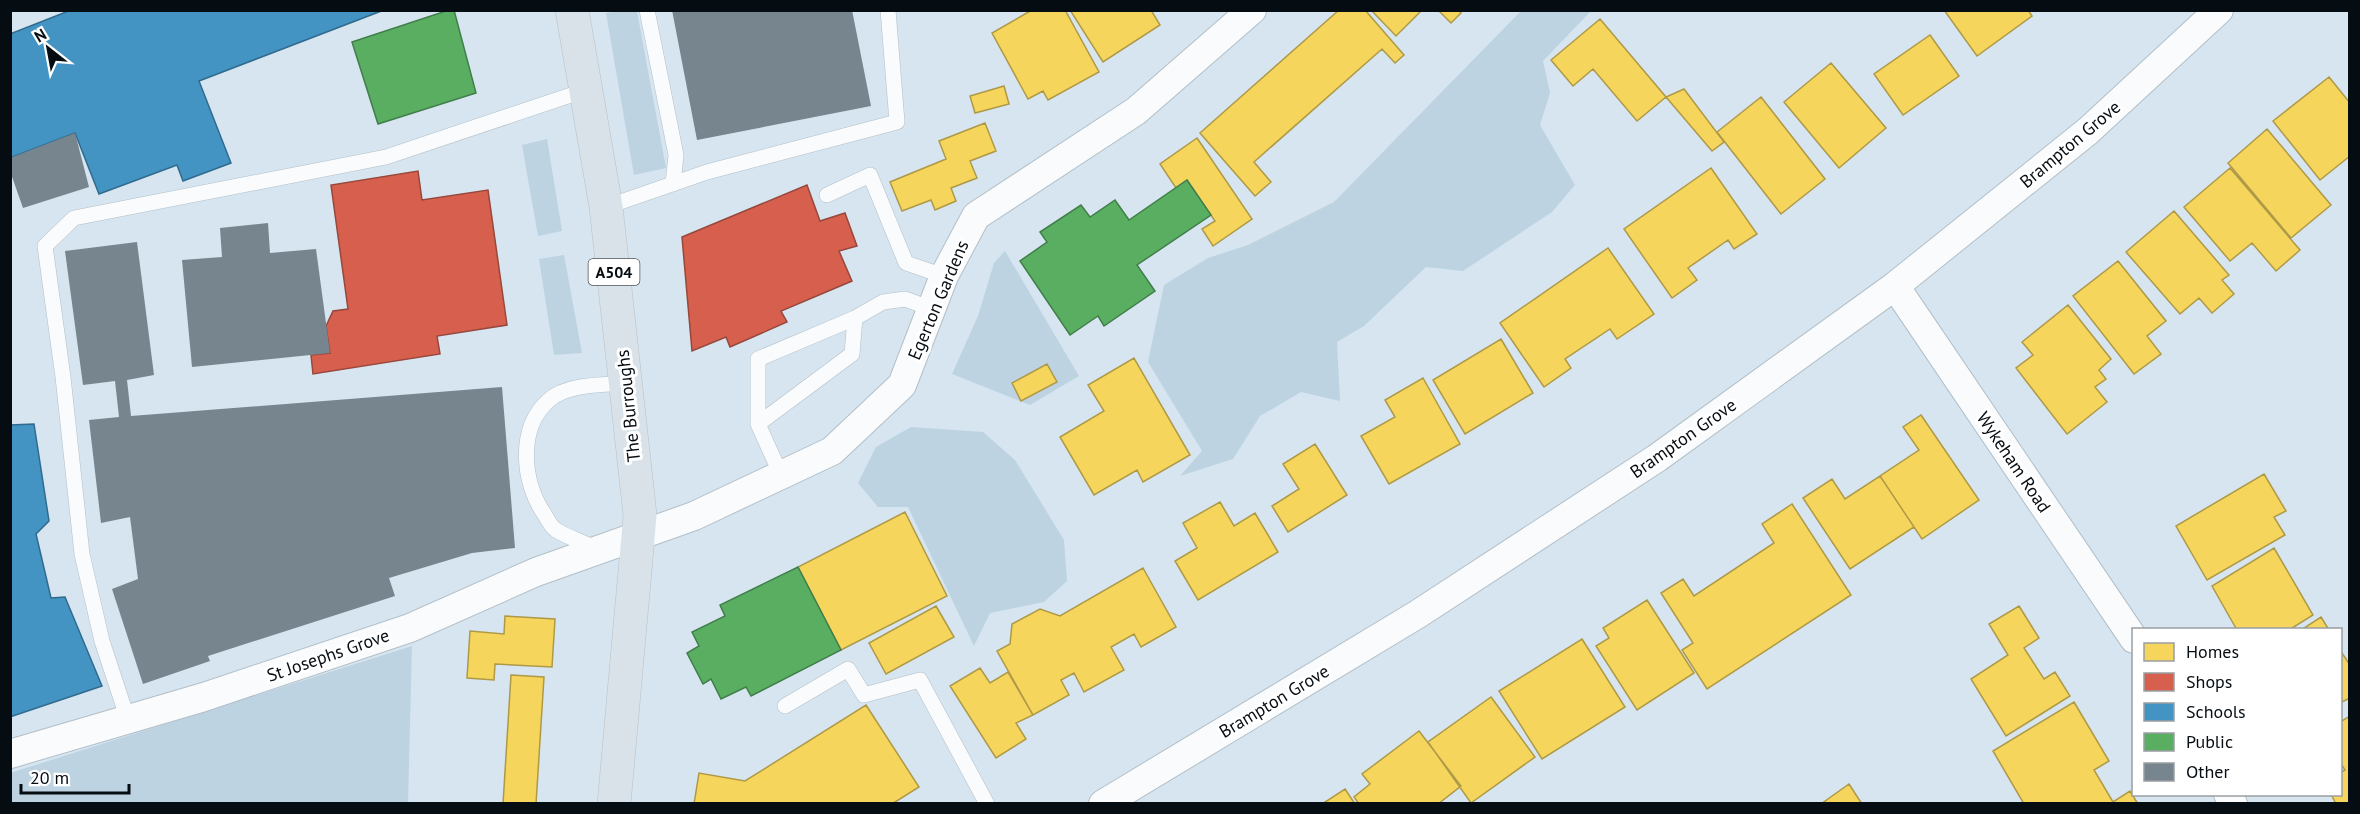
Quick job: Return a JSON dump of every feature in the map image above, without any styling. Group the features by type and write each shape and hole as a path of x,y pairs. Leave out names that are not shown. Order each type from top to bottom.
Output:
{"main road":[{"name":"The Burroughs","path":"572,10 606,207 640,515 614,804"}],"street":[{"name":"Egerton Gardens","path":"638,536 693,516 782,477 832,451 902,385 944,276 976,216 1136,111 1252,10"},
{"name":"Brampton Grove","path":"1103,804 1418,614 1628,477 1895,286 2088,131 2219,10"},
{"name":"Wykeham Road","path":"1895,286 2132,638"},
{"name":"St Josephs Grove","path":"10,754 204,697 410,628 536,572 638,536"}],"lane":[{"path":"647,10 676,154 673,184"},
{"path":"606,207 707,172 897,122 888,10"},
{"path":"128,720 102,641 82,554 63,377 45,246 74,218 386,157 586,90"},
{"path":"827,195 870,175 906,263 944,276"},
{"path":"782,477 758,424 758,359 855,318 883,302 904,298 932,309"},
{"path":"758,424 852,354 855,318"},
{"path":"598,550 584,541 555,529 536,502 526,464 530,427 549,400 567,390 625,383"},
{"path":"785,706 848,669 864,695 920,680 987,804"}],"shaded area":[{"path":"637,11 666,168 634,175 606,13"},
{"path":"1521,11 1591,11 1543,61 1550,93 1540,125 1575,185 1552,212 1463,271 1426,267 1364,326 1337,342 1340,401 1301,392 1260,416 1233,459 1180,476 1202,451 1148,362 1164,285 1208,258 1248,245 1334,202"},
{"path":"547,139 562,231 538,236 522,145"},
{"path":"1005,251 1079,376 1030,405 952,374 978,316 994,263"},
{"path":"564,255 582,353 554,355 539,259"},
{"path":"911,427 983,432 1015,460 1064,540 1067,581 1044,602 990,613 974,646 908,507 878,507 858,483 876,447"},
{"path":"412,646 408,803 11,803 10,773"}],"building: Homes":[{"path":"1032,10 1065,10 1099,72 1048,100 1043,91 1028,99 992,33"},
{"path":"1070,10 1151,10 1160,25 1103,62"},
{"path":"1339,10 1365,10 1404,55 1395,63 1382,49 1254,162 1271,182 1255,196 1200,133"},
{"path":"1371,10 1422,10 1396,36"},
{"path":"1438,10 1458,10 1461,13 1451,23"},
{"path":"1944,10 2028,10 2032,16 1977,56"},
{"path":"1600,19 1666,97 1637,121 1593,69 1573,86 1551,60"},
{"path":"1930,35 1959,76 1903,115 1874,74"},
{"path":"1831,63 1886,128 1839,168 1784,102"},
{"path":"2329,77 2350,103 2350,156 2320,180 2273,121"},
{"path":"1004,86 1009,104 975,113 970,96"},
{"path":"1684,89 1724,142 1712,151 1666,97"},
{"path":"1761,97 1825,179 1781,214 1717,132"},
{"path":"985,123 996,151 970,161 977,178 951,188 956,201 935,210 931,200 902,211 890,182 946,159 939,141"},
{"path":"2267,129 2331,205 2291,238 2228,163"},
{"path":"1197,138 1252,219 1213,246 1202,229 1215,221 1187,180 1176,188 1160,164"},
{"path":"1711,168 1757,234 1734,249 1728,240 1688,268 1697,280 1672,298 1624,229"},
{"path":"2230,168 2300,250 2276,271 2252,243 2230,261 2184,207"},
{"path":"2174,211 2229,275 2222,280 2234,294 2212,313 2199,298 2180,314 2126,252"},
{"path":"1608,248 1654,314 1617,339 1610,329 1565,359 1571,368 1544,387 1500,323"},
{"path":"2118,261 2166,321 2147,336 2161,354 2134,374 2073,296"},
{"path":"2068,305 2111,359 2099,370 2106,379 2095,387 2107,402 2067,434 2016,368 2033,355 2022,342"},
{"path":"1501,339 1533,393 1465,434 1433,380"},
{"path":"1134,358 1190,455 1143,482 1137,470 1094,495 1060,437 1104,411 1088,385"},
{"path":"1047,364 1057,382 1021,401 1012,383"},
{"path":"1423,378 1460,444 1389,484 1361,436 1395,417 1385,400"},
{"path":"1921,415 1979,500 1922,539 1880,476 1919,450 1903,427"},
{"path":"1315,444 1347,495 1288,532 1272,506 1299,489 1283,464"},
{"path":"2264,474 2286,511 2274,517 2285,535 2207,580 2176,526"},
{"path":"1880,476 1914,527 1850,569 1803,498 1832,479 1845,499"},
{"path":"1220,502 1234,526 1255,513 1278,552 1198,600 1175,561 1197,548 1183,523"},
{"path":"1792,504 1851,595 1707,689 1682,650 1693,643 1661,593 1683,579 1694,596 1774,543 1762,524"},
{"path":"905,512 947,596 841,650 798,567"},
{"path":"2274,548 2313,615 2292,628 2236,628 2212,586"},
{"path":"1143,568 1176,627 1141,647 1134,634 1111,647 1124,670 1084,692 1074,673 1061,680 1069,695 1033,715 997,651 1010,644 1012,624 1040,609 1060,616"},
{"path":"1647,600 1694,673 1637,710 1596,646 1609,638 1603,628"},
{"path":"936,606 954,637 886,674 869,643"},
{"path":"2019,606 2039,638 2024,648 2044,679 2055,672 2070,696 2006,736 1971,679 2008,655 1989,624"},
{"path":"505,616 555,619 552,667 495,664 494,680 467,678 470,631 504,634"},
{"path":"2321,617 2328,628 2304,628"},
{"path":"1582,639 1625,707 1542,759 1499,691"},
{"path":"2342,653 2350,665 2350,698 2342,702"},
{"path":"980,668 990,683 1008,672 1033,715 1016,723 1026,739 996,758 950,686"},
{"path":"511,675 544,677 536,804 503,804"},
{"path":"1491,697 1535,757 1471,803 1428,742"},
{"path":"2074,702 2109,761 2094,770 2113,802 2130,791 2138,804 2024,804 1993,751"},
{"path":"866,705 919,787 892,804 694,804 699,773 745,781"},
{"path":"2350,716 2350,804 2336,804 2332,796 2342,796 2342,772 2345,770 2342,765 2342,721"},
{"path":"1419,731 1461,786 1438,804 1359,804 1354,797 1370,784 1362,774"},
{"path":"1849,784 1862,804 1821,804"},
{"path":"1345,789 1355,804 1322,804"}],"building: Shops":[{"path":"418,171 422,200 488,190 507,325 437,336 440,354 313,374 311,355 330,353 326,326 333,311 348,309 331,185"},
{"path":"807,185 820,221 845,213 857,246 839,251 852,281 781,311 787,322 730,347 726,337 692,351 682,237"}],"building: Schools":[{"path":"71,10 384,10 199,81 231,163 183,181 177,165 99,194 75,133 10,158 10,34"},
{"path":"34,424 49,521 36,534 51,598 65,597 102,686 10,717 10,425"}],"building: Public":[{"path":"454,10 476,93 378,124 352,42"},
{"path":"1187,180 1211,215 1137,265 1155,291 1104,326 1098,316 1070,335 1020,261 1047,242 1040,232 1081,205 1090,217 1115,200 1129,220"},
{"path":"798,567 841,650 751,696 746,687 721,699 711,679 703,684 687,653 699,646 692,632 725,616 720,605"}],"building: Other":[{"path":"672,10 852,10 871,106 697,140"},
{"path":"75,133 89,187 23,208 10,171 10,158"},
{"path":"268,223 270,253 316,249 330,353 192,367 182,260 222,257 220,228"},
{"path":"137,242 154,375 127,380 131,416 502,387 515,548 472,553 389,578 395,596 208,656 210,661 143,684 112,589 138,579 130,517 101,523 89,420 119,417 115,381 83,385 65,251"}]}
